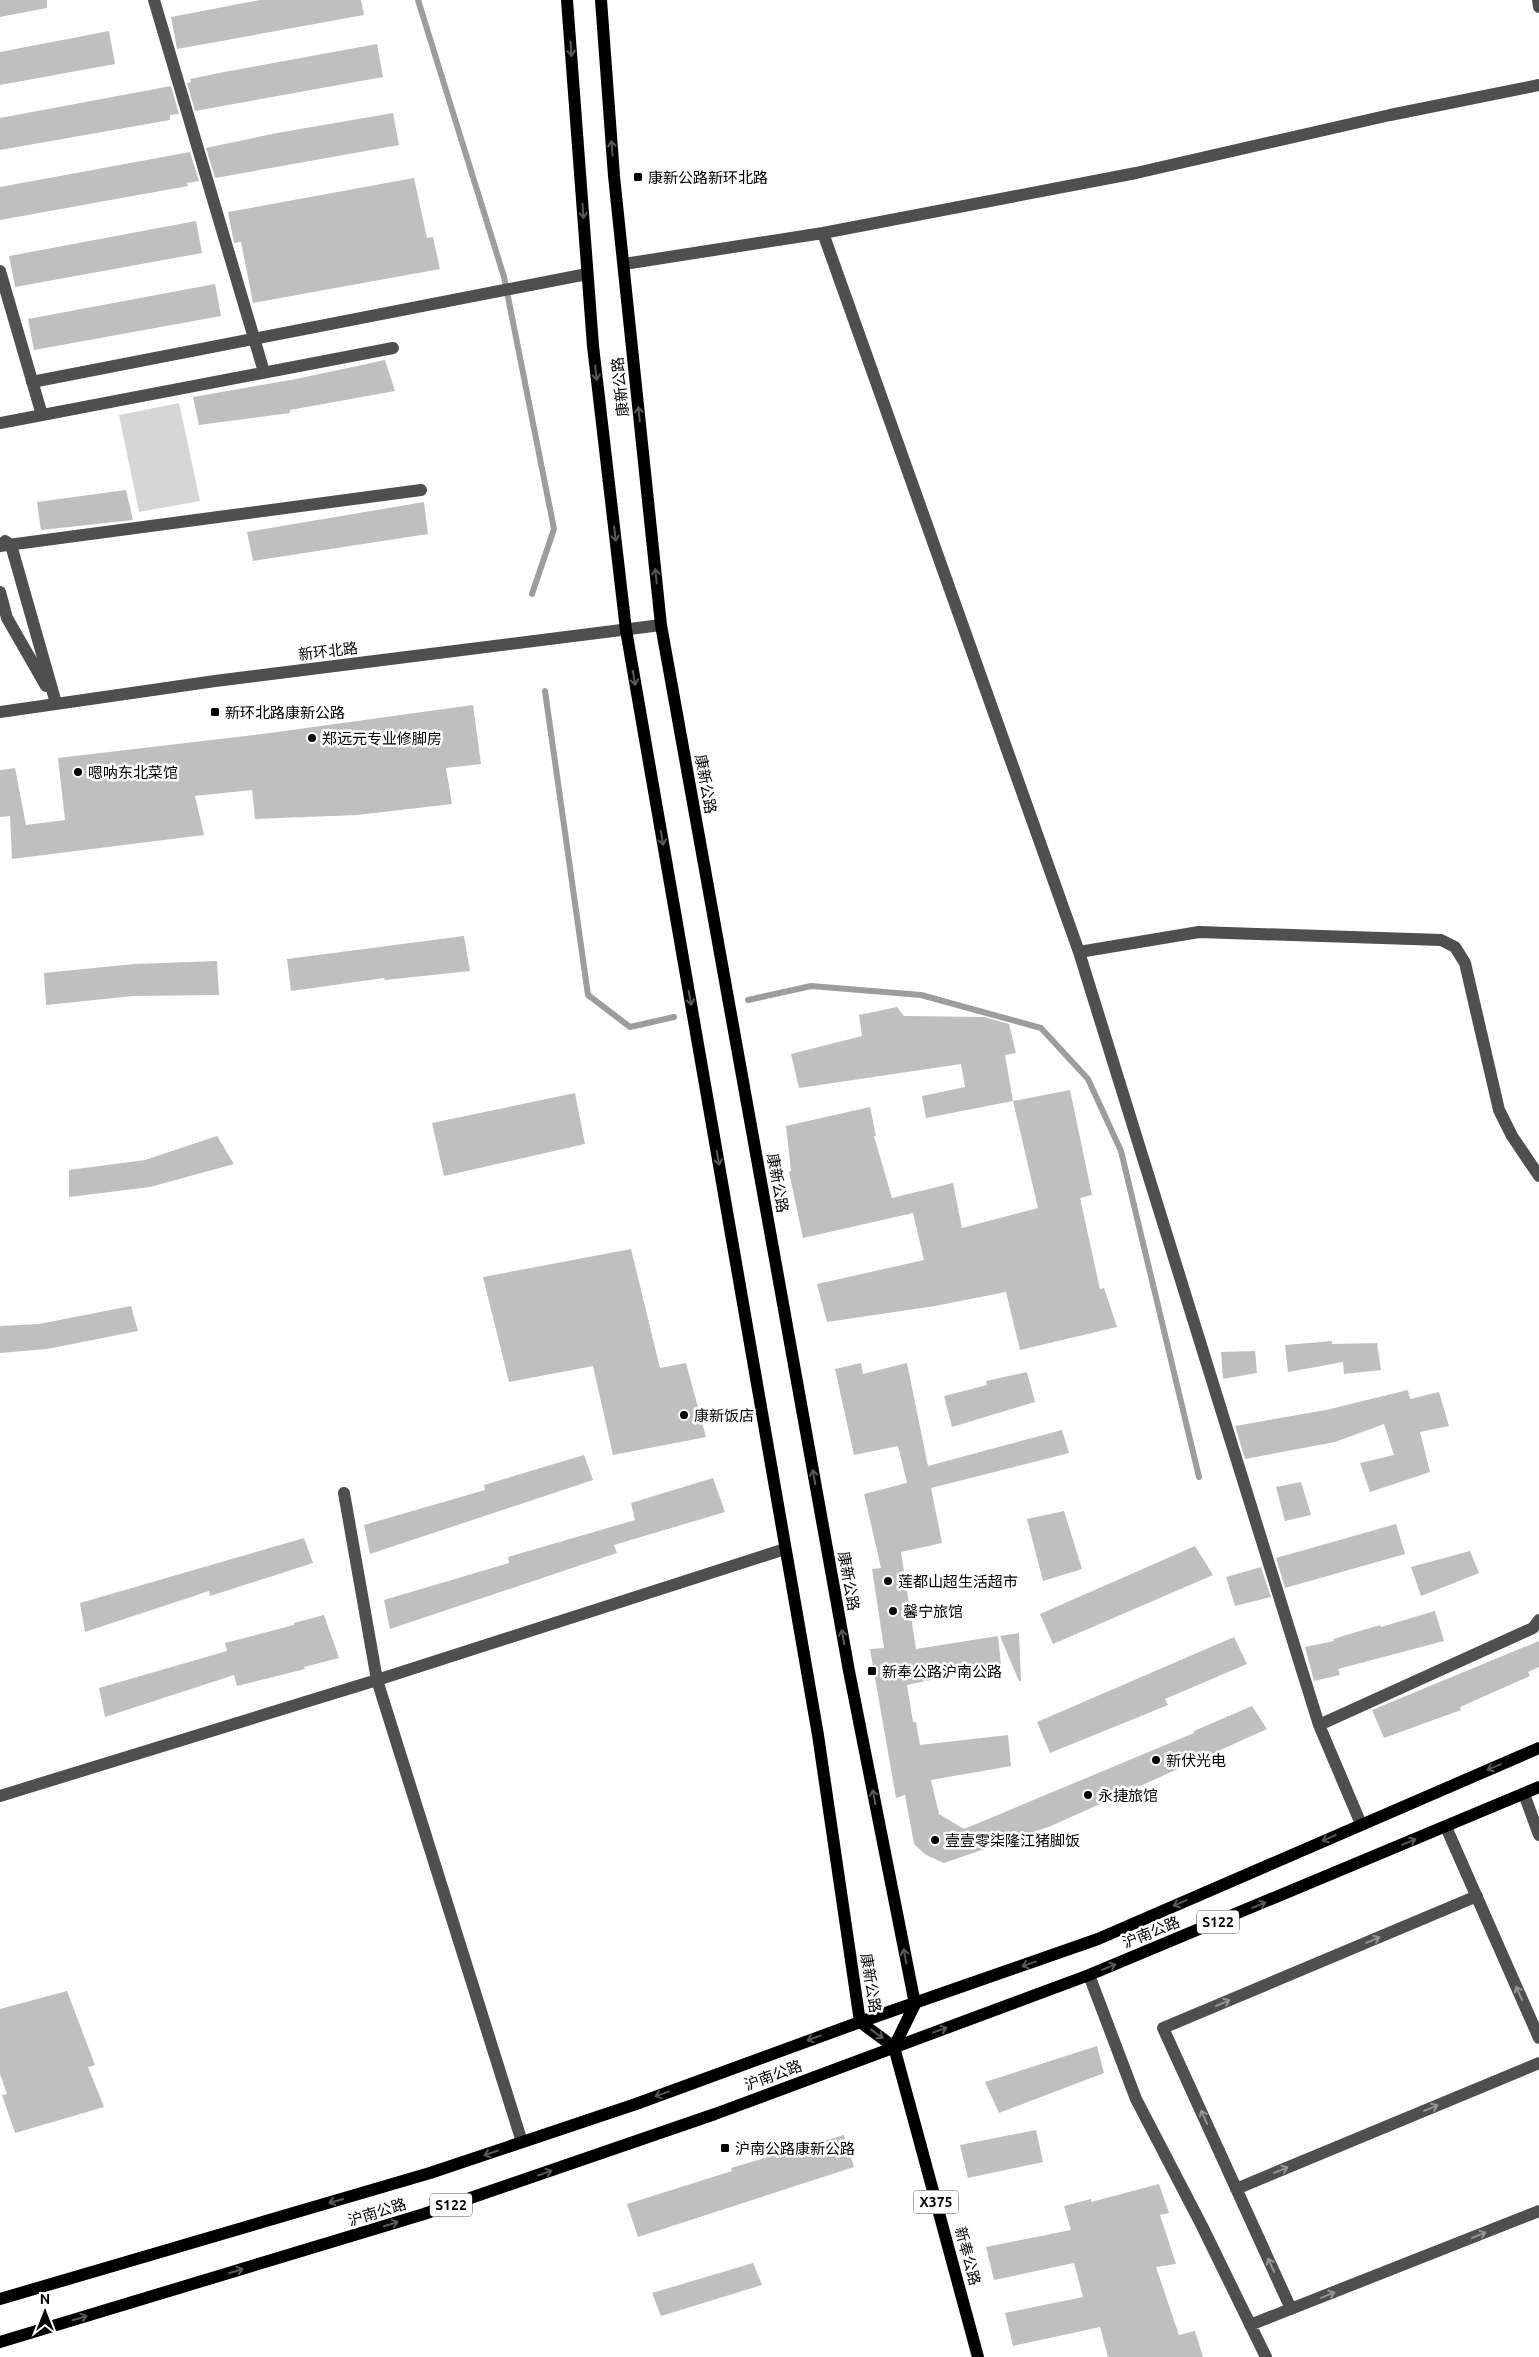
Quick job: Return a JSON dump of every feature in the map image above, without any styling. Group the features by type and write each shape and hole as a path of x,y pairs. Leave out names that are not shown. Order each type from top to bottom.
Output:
{"main road":[{"name":"康新公路","path":"567,0 593,346 626,630 818,1735 860,2022 894,2047"},
{"name":"康新公路","path":"601,0 614,176 661,624 849,1671 915,2004"},
{"name":"沪南公路","path":"0,2299 430,2173 636,2104 860,2022 1098,1939 1539,1748"},
{"name":"沪南公路","path":"0,2342 424,2214 715,2114 1088,1975 1539,1787"},
{"path":"894,2047 915,2004"},
{"name":"新奉公路","path":"894,2047 978,2357"}],"street":[{"path":"154,0 264,372"},
{"path":"1538,0 1539,7"},
{"path":"624,264 823,233 1136,173 1390,115 1539,85"},
{"path":"823,233 1079,952 1319,1724 1361,1824"},
{"path":"0,271 42,415"},
{"path":"32,382 587,274"},
{"path":"0,423 393,348"},
{"path":"56,703 4,543 421,490"},
{"path":"0,592 7,618 56,703"},
{"name":"新环北路","path":"0,712 56,703 661,624"},
{"path":"1079,952 1199,932 1441,940 1455,947 1465,963 1499,1110 1512,1136 1539,1176"},
{"path":"344,1493 377,1680 522,2142"},
{"path":"0,1796 377,1680 785,1549"},
{"path":"1319,1724 1533,1628 1539,1620"},
{"path":"1524,1794 1539,1835"},
{"path":"1446,1827 1539,2038"},
{"path":"1291,2309 1163,2028 1477,1896"},
{"path":"1088,1975 1136,2099 1266,2357"},
{"path":"1236,2189 1539,2063"},
{"path":"1250,2325 1539,2211"}],"shaded area":[{"path":"179,403 200,501 139,512 119,415"}],"building":[{"path":"0,0 47,0 47,8 0,17"},
{"path":"260,0 361,0 364,15 177,49 171,17"},
{"path":"109,31 115,64 0,85 0,52"},
{"path":"377,44 383,77 195,111 187,83 191,82 190,79 219,73"},
{"path":"171,86 179,114 170,115 170,120 0,150 0,118"},
{"path":"393,113 399,145 215,178 206,148 277,133"},
{"path":"190,152 199,181 187,183 188,186 0,220 0,187"},
{"path":"414,178 427,238 433,237 440,269 253,303 241,242 234,243 228,212"},
{"path":"196,221 202,253 15,287 9,256"},
{"path":"215,284 221,316 34,350 28,319"},
{"path":"385,360 395,391 290,410 290,413 199,425 193,397 296,379"},
{"path":"126,490 133,520 41,530 37,502"},
{"path":"424,502 428,534 253,561 247,532"},
{"path":"473,705 481,764 446,768 452,804 357,815 255,819 252,790 195,796 204,835 12,859 10,816 0,817 0,770 15,768 26,825 65,820 58,758 270,733"},
{"path":"464,936 470,971 385,980 384,978 291,991 287,959"},
{"path":"217,961 219,995 133,996 46,1005 44,973 134,964"},
{"path":"897,1007 904,1016 984,1017 1009,1024 1016,1053 1005,1055 1013,1101 926,1118 922,1096 965,1087 961,1064 799,1088 791,1054 862,1036 859,1015"},
{"path":"1070,1090 1092,1195 1080,1198 1100,1289 1104,1288 1117,1327 1020,1350 1006,1292 935,1306 827,1322 817,1284 924,1260 913,1213 803,1238 789,1172 791,1171 786,1126 870,1107 876,1136 874,1136 892,1198 953,1183 962,1228 1038,1208 1013,1101"},
{"path":"575,1093 585,1144 444,1176 432,1123"},
{"path":"217,1136 234,1164 150,1187 69,1197 69,1170 145,1160"},
{"path":"631,1249 660,1368 686,1363 706,1437 613,1455 593,1366 509,1382 483,1277"},
{"path":"131,1306 138,1331 47,1349 0,1353 0,1326 39,1324"},
{"path":"1332,1341 1332,1344 1377,1343 1381,1370 1344,1374 1343,1362 1288,1372 1285,1345"},
{"path":"1255,1351 1257,1373 1223,1379 1221,1352"},
{"path":"861,1363 863,1374 907,1363 928,1466 1062,1430 1069,1453 931,1488 942,1543 901,1552 916,1649 998,1636 1001,1665 907,1685 913,1722 916,1722 920,1745 1008,1735 1011,1766 931,1780 939,1814 964,1829 1194,1733 1194,1731 1252,1706 1267,1729 1051,1826 944,1863 926,1855 914,1844 905,1795 896,1798 870,1649 884,1648 872,1569 881,1568 864,1494 907,1483 898,1446 854,1455 835,1369"},
{"path":"1027,1372 1035,1402 952,1427 944,1396 987,1385 986,1381"},
{"path":"1408,1390 1410,1399 1439,1392 1449,1426 1420,1432 1430,1472 1370,1492 1360,1463 1394,1455 1384,1424 1335,1442 1245,1459 1235,1426 1326,1410"},
{"path":"584,1455 593,1480 370,1554 364,1525 485,1490 484,1485"},
{"path":"713,1478 725,1512 614,1545 617,1553 390,1629 384,1600 509,1563 508,1557 635,1520 631,1503"},
{"path":"1301,1482 1311,1515 1285,1521 1276,1487"},
{"path":"1064,1511 1082,1569 1043,1581 1027,1519"},
{"path":"1396,1524 1405,1554 1285,1588 1276,1558"},
{"path":"304,1538 313,1563 210,1596 209,1591 85,1632 80,1603"},
{"path":"1195,1546 1213,1575 1053,1644 1040,1614"},
{"path":"1470,1551 1479,1573 1421,1596 1411,1567"},
{"path":"1261,1567 1271,1597 1235,1606 1226,1577"},
{"path":"1435,1611 1444,1641 1338,1669 1340,1675 1314,1681 1305,1647 1334,1641 1333,1639 1380,1625 1381,1627"},
{"path":"324,1615 339,1658 304,1667 305,1669 237,1686 234,1675 105,1717 99,1688 227,1651 225,1643"},
{"path":"1019,1633 1021,1681 1019,1681 1000,1636"},
{"path":"1234,1637 1247,1664 1165,1699 1168,1705 1050,1753 1037,1722"},
{"path":"1539,1641 1539,1667 1528,1672 1530,1676 1460,1707 1461,1710 1384,1738 1372,1710"},
{"path":"67,1991 95,2065 88,2067 104,2107 15,2133 2,2095 7,2094 0,2074 0,2009"},
{"path":"1097,2046 1104,2073 999,2113 985,2082"},
{"path":"1036,2130 1043,2162 968,2178 960,2145"},
{"path":"844,2135 854,2167 638,2237 627,2204 732,2171 731,2168"},
{"path":"1159,2184 1169,2213 1160,2215 1176,2264 1156,2267 1179,2335 1195,2331 1203,2357 1108,2357 1100,2327 1013,2346 1005,2313 1083,2297 1074,2263 994,2280 986,2247 1071,2230 1064,2206 1091,2199 1091,2202"},
{"path":"753,2263 762,2285 661,2316 652,2293"}],"waterway":[{"path":"418,0 504,277 554,529 532,594"},
{"path":"545,691 588,995 630,1027 674,1017"},
{"path":"748,1000 811,986 921,995 1041,1028 1088,1079 1121,1151 1199,1477"}],"place":[{"name":"康新公路新环北路","path":"638,177"},
{"name":"新环北路康新公路","path":"215,712"},
{"name":"郑远元专业修脚房","path":"312,738"},
{"name":"嗯呐东北菜馆","path":"78,772"},
{"name":"康新饭店","path":"684,1415"},
{"name":"莲都山超生活超市","path":"888,1581"},
{"name":"馨宁旅馆","path":"893,1611"},
{"name":"新奉公路沪南公路","path":"872,1671"},
{"name":"新伏光电","path":"1156,1760"},
{"name":"永捷旅馆","path":"1088,1795"},
{"name":"壹壹零柒隆江猪脚饭","path":"935,1840"},
{"name":"沪南公路康新公路","path":"725,2148"}]}
